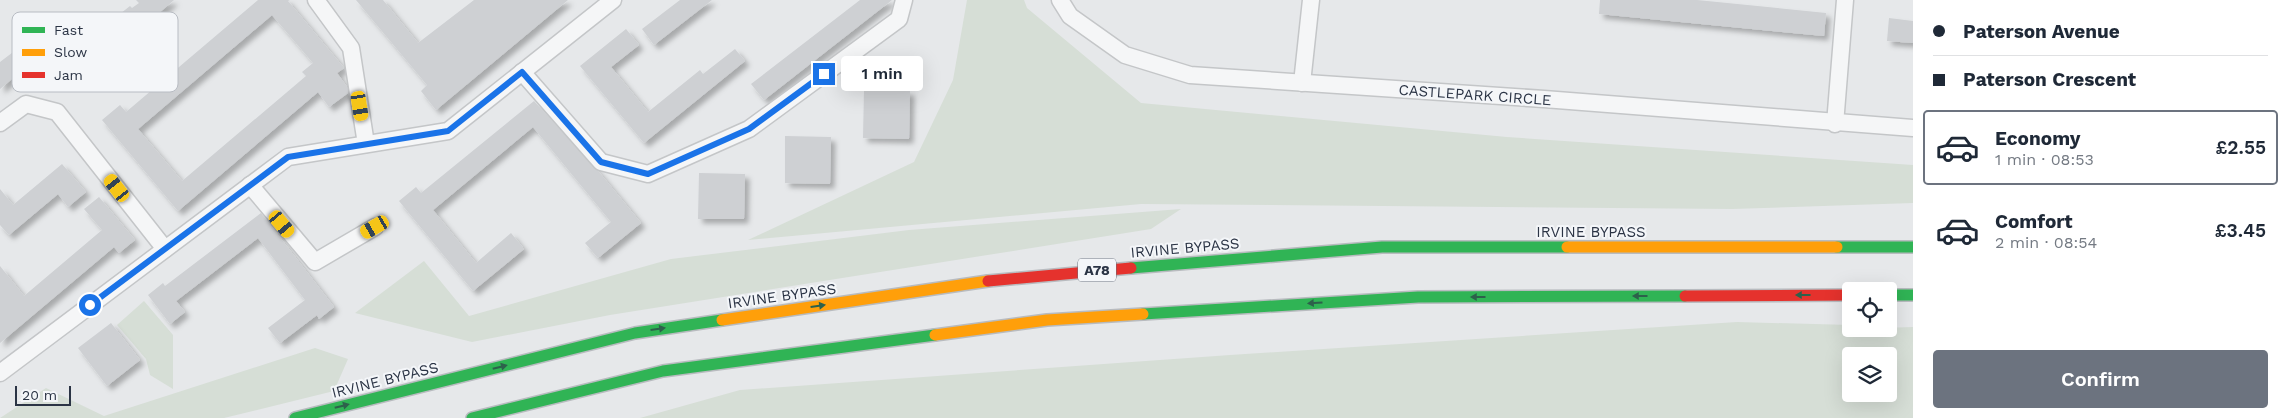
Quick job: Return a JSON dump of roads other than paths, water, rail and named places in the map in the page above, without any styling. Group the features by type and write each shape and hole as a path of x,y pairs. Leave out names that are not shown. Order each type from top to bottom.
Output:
{"highway":[{"name":"IRVINE BYPASS","path":"295,418 635,333 1005,278 1382,247 1913,247"},
{"path":"472,418 663,372 1047,320 1418,297 1842,295"},
{"path":"1897,295 1913,295"}],"street":[{"path":"316,0 351,48 366,144"},
{"path":"0,372 288,157 448,131 612,0"},
{"path":"522,72 601,162 648,174 749,129 899,19 904,0"},
{"name":"CASTLEPARK CIRCLE","path":"1060,0 1070,16 1125,55 1190,75 1544,99 1835,124 1913,128"},
{"path":"1302,84 1311,0"},
{"path":"1835,124 1845,0"},
{"path":"0,123 26,104 57,112 165,249"},
{"path":"250,185 315,262 375,227"}]}
